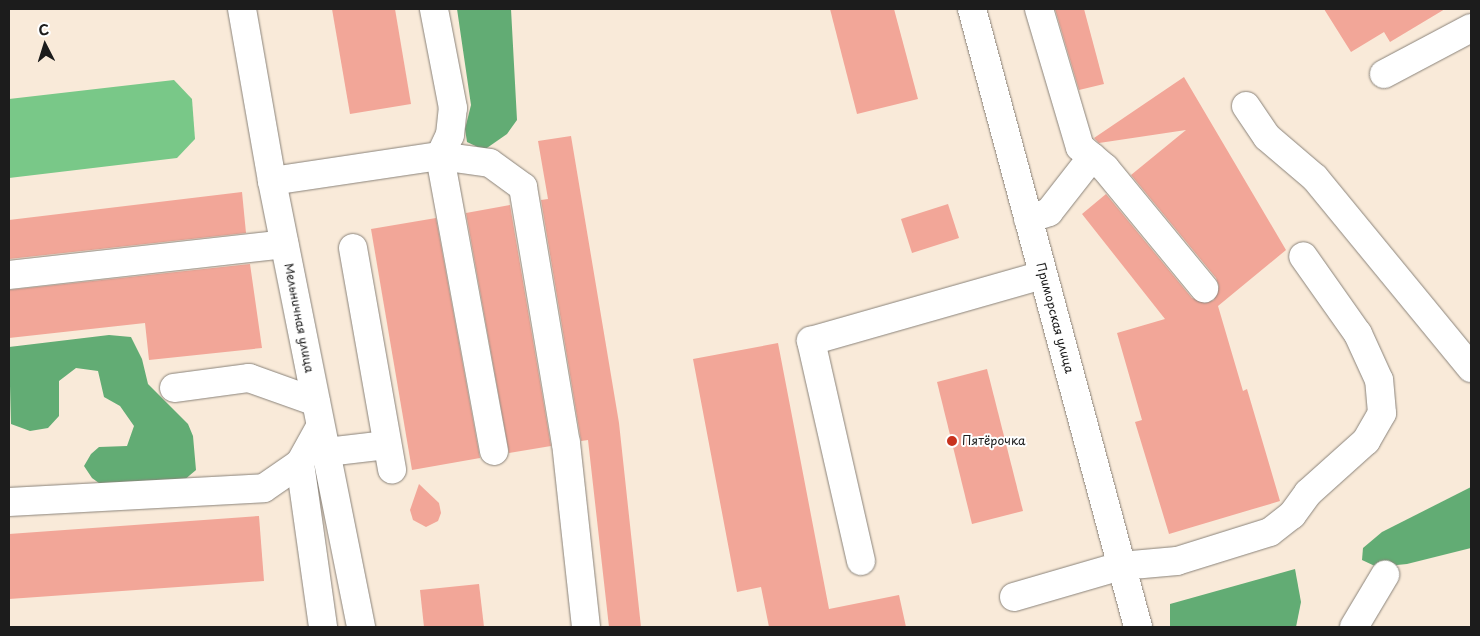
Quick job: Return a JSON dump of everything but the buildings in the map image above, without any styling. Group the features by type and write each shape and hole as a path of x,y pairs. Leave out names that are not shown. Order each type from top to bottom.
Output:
{"main road":[{"name":"Мельничная улица","path":"242,9 284,244 361,627"},
{"path":"434,9 453,108 450,135 440,156 494,451"},
{"name":"Приморская улица","path":"972,9 1138,627"},
{"path":"1038,9 1080,147 1105,168 1204,288"},
{"path":"1384,74 1471,28"},
{"path":"1246,106 1267,137 1315,178 1471,368"},
{"path":"272,181 440,156 490,163 523,187 566,443 586,627"},
{"path":"1028,219 1049,212 1092,158"},
{"path":"9,275 284,244"},
{"path":"174,388 248,378 321,427 390,458 353,248"},
{"path":"1014,597 1121,566 1176,561 1270,532 1292,515 1308,493 1366,441 1382,413 1379,380 1358,334 1304,256"},
{"path":"861,561 811,341 1043,275"},
{"path":"9,502 264,488 300,463 321,427"},
{"path":"300,463 323,627"},
{"path":"1354,627 1385,576"},
{"path":"353,627 361,627"}],"green space":[{"path":"457,9 511,9 517,120 507,134 484,150 467,142 465,129 471,105"},
{"path":"174,80 192,99 195,139 177,158 9,178 9,99"},
{"path":"109,335 131,337 142,359 148,384 188,424 193,436 196,470 183,481 103,486 92,478 84,466 91,454 99,447 127,446 134,426 120,406 104,397 98,371 76,368 59,381 59,416 48,428 30,431 11,424 9,347"},
{"path":"1471,487 1471,548 1407,564 1377,567 1362,560 1363,548 1382,532"},
{"path":"1295,569 1301,602 1296,627 1170,627 1170,604"}],"place":[{"name":"Пятёрочка","path":"952,441"}]}
